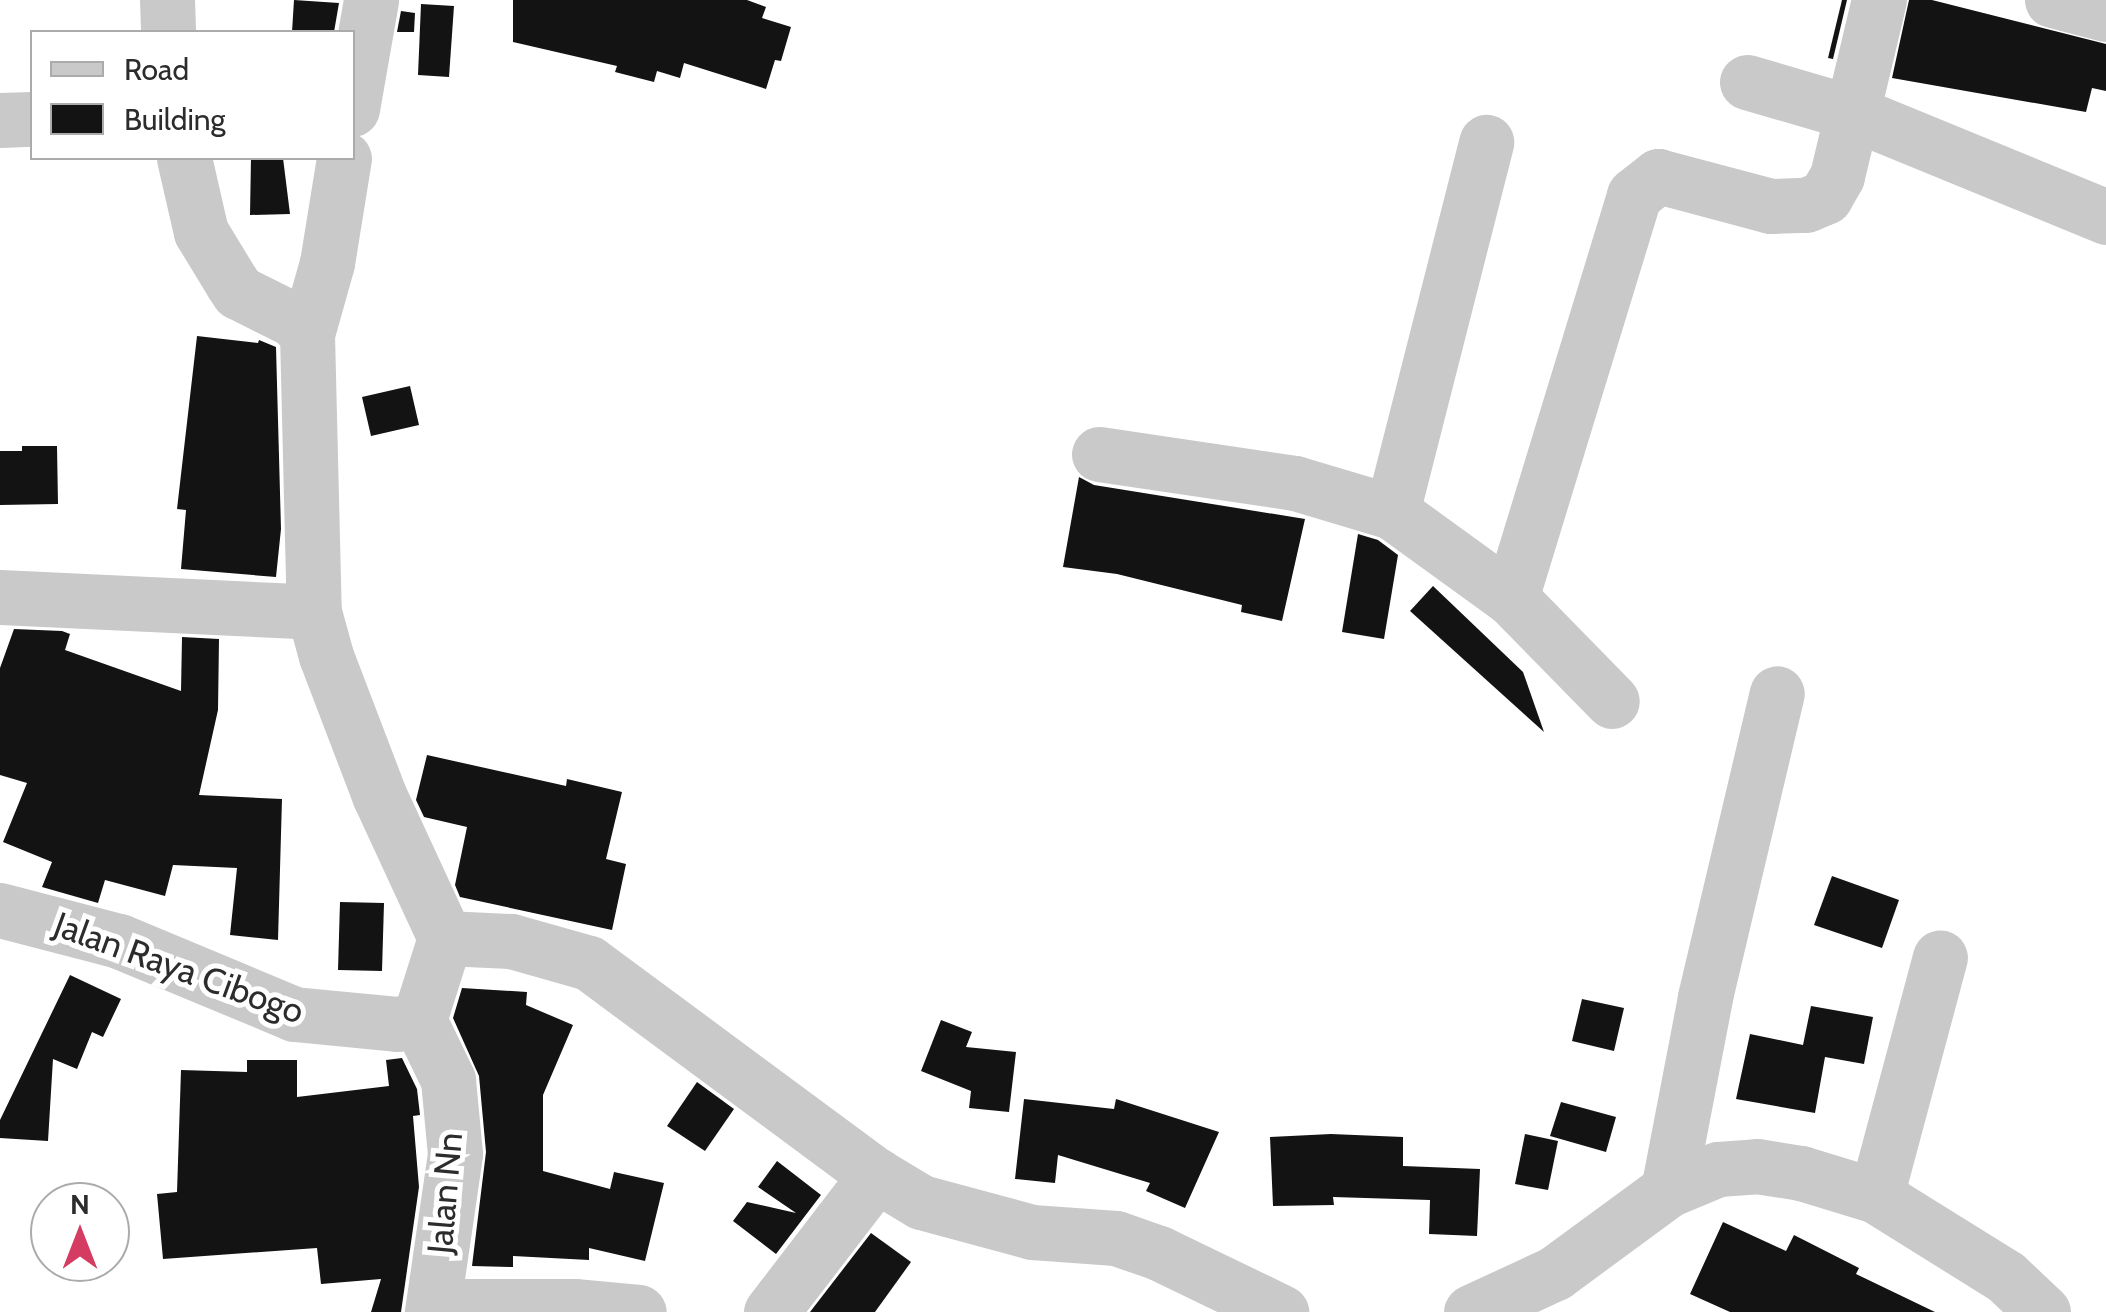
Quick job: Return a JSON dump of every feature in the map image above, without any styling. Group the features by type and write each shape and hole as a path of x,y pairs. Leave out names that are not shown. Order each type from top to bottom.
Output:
{"street":[{"path":"166,0 168,30"},
{"path":"355,92 371,0"},
{"path":"1511,598 1634,195 1658,176 1771,206 1815,202 1831,190 1879,0"},
{"path":"2052,0 2106,14"},
{"path":"1747,82 1853,113 2106,217"},
{"path":"0,120 30,119"},
{"path":"1392,512 1486,142"},
{"path":"184,160 201,232 238,292 294,320 307,334"},
{"path":"344,160 326,263 307,334 314,612 326,656 378,795 445,938 419,1020"},
{"path":"1100,454 1295,484 1392,512 1511,598 1612,701"},
{"path":"0,597 314,612"},
{"path":"1668,1190 1704,997 1778,694"},
{"name":"Jalan Raya Cibogo","path":"0,910 119,941 294,1014 398,1024 419,1020"},
{"path":"445,938 511,941 590,963 876,1175 921,1202 1032,1232 1116,1238 1159,1253 1281,1312"},
{"path":"1876,1196 1940,957"},
{"name":"Jalan Nn","path":"419,1020 448,1080 455,1154 433,1309"},
{"path":"1470,1312 1555,1274 1668,1190 1718,1169 1757,1166 1801,1173 1876,1196 2006,1278 2043,1312"},
{"path":"771,1312 876,1175"},
{"path":"433,1309 574,1306 638,1312"}],"building":[{"path":"294,0 339,3 334,30 292,30"},
{"path":"513,0 747,0 766,7 762,18 791,27 781,61 775,60 766,89 684,63 680,78 657,71 654,82 615,72 617,66 513,42"},
{"path":"1842,0 1847,0 1833,59 1828,58"},
{"path":"1909,0 1932,0 2106,44 2106,91 2092,88 2086,112 1892,78"},
{"path":"421,4 454,6 449,77 418,75"},
{"path":"401,11 415,13 414,32 397,32"},
{"path":"251,160 283,160 290,214 250,215"},
{"path":"197,336 258,343 259,340 276,347 281,529 276,577 181,569 186,510 177,509"},
{"path":"410,386 419,425 371,436 362,397"},
{"path":"22,446 57,446 58,504 0,505 0,451 22,451"},
{"path":"1079,477 1094,485 1305,519 1282,621 1241,612 1242,605 1117,574 1063,567"},
{"path":"1358,534 1378,540 1398,555 1384,639 1342,632"},
{"path":"1433,586 1523,672 1544,732 1410,611"},
{"path":"14,629 62,631 70,634 65,650 181,691 182,637 219,639 218,710 199,795 282,799 278,940 230,935 237,868 173,865 165,896 105,880 98,903 42,887 52,862 3,842 27,783 0,775 0,668"},
{"path":"427,755 566,786 567,779 622,792 606,859 626,864 612,930 460,897 455,885 467,827 424,817 416,800"},
{"path":"1832,876 1899,900 1882,948 1814,925"},
{"path":"340,902 384,903 382,971 338,970"},
{"path":"70,975 121,999 103,1037 92,1032 77,1069 53,1059 48,1141 0,1138 0,1120"},
{"path":"462,988 527,992 526,1005 573,1025 543,1095 543,1171 610,1189 614,1172 664,1183 645,1261 589,1248 589,1260 513,1256 513,1267 472,1266 486,1152 479,1076 453,1018"},
{"path":"1582,999 1624,1008 1614,1051 1572,1041"},
{"path":"1811,1006 1873,1017 1864,1064 1825,1057 1815,1113 1736,1099 1750,1034 1803,1045"},
{"path":"941,1020 972,1032 966,1047 1016,1052 1009,1112 969,1108 971,1091 921,1071"},
{"path":"402,1058 417,1089 420,1115 413,1116 419,1187 401,1312 371,1312 381,1279 321,1284 317,1248 163,1259 157,1194 177,1192 181,1070 247,1072 247,1060 297,1060 297,1097 389,1086 386,1060"},
{"path":"697,1082 734,1109 705,1151 667,1126"},
{"path":"1024,1099 1114,1109 1116,1099 1219,1132 1185,1208 1146,1191 1150,1183 1058,1155 1055,1183 1015,1179"},
{"path":"1561,1102 1616,1117 1606,1152 1550,1136"},
{"path":"1525,1134 1558,1141 1548,1190 1515,1184"},
{"path":"1270,1137 1403,1137 1403,1166 1480,1169 1477,1236 1429,1234 1430,1200 1333,1197 1334,1205 1273,1206"},
{"path":"777,1161 821,1195 776,1254 733,1221 747,1202 796,1213 758,1187"},
{"path":"1723,1222 1786,1251 1794,1235 1859,1268 1856,1274 1935,1312 1730,1312 1690,1294"},
{"path":"871,1233 911,1262 875,1312 810,1312"}]}
